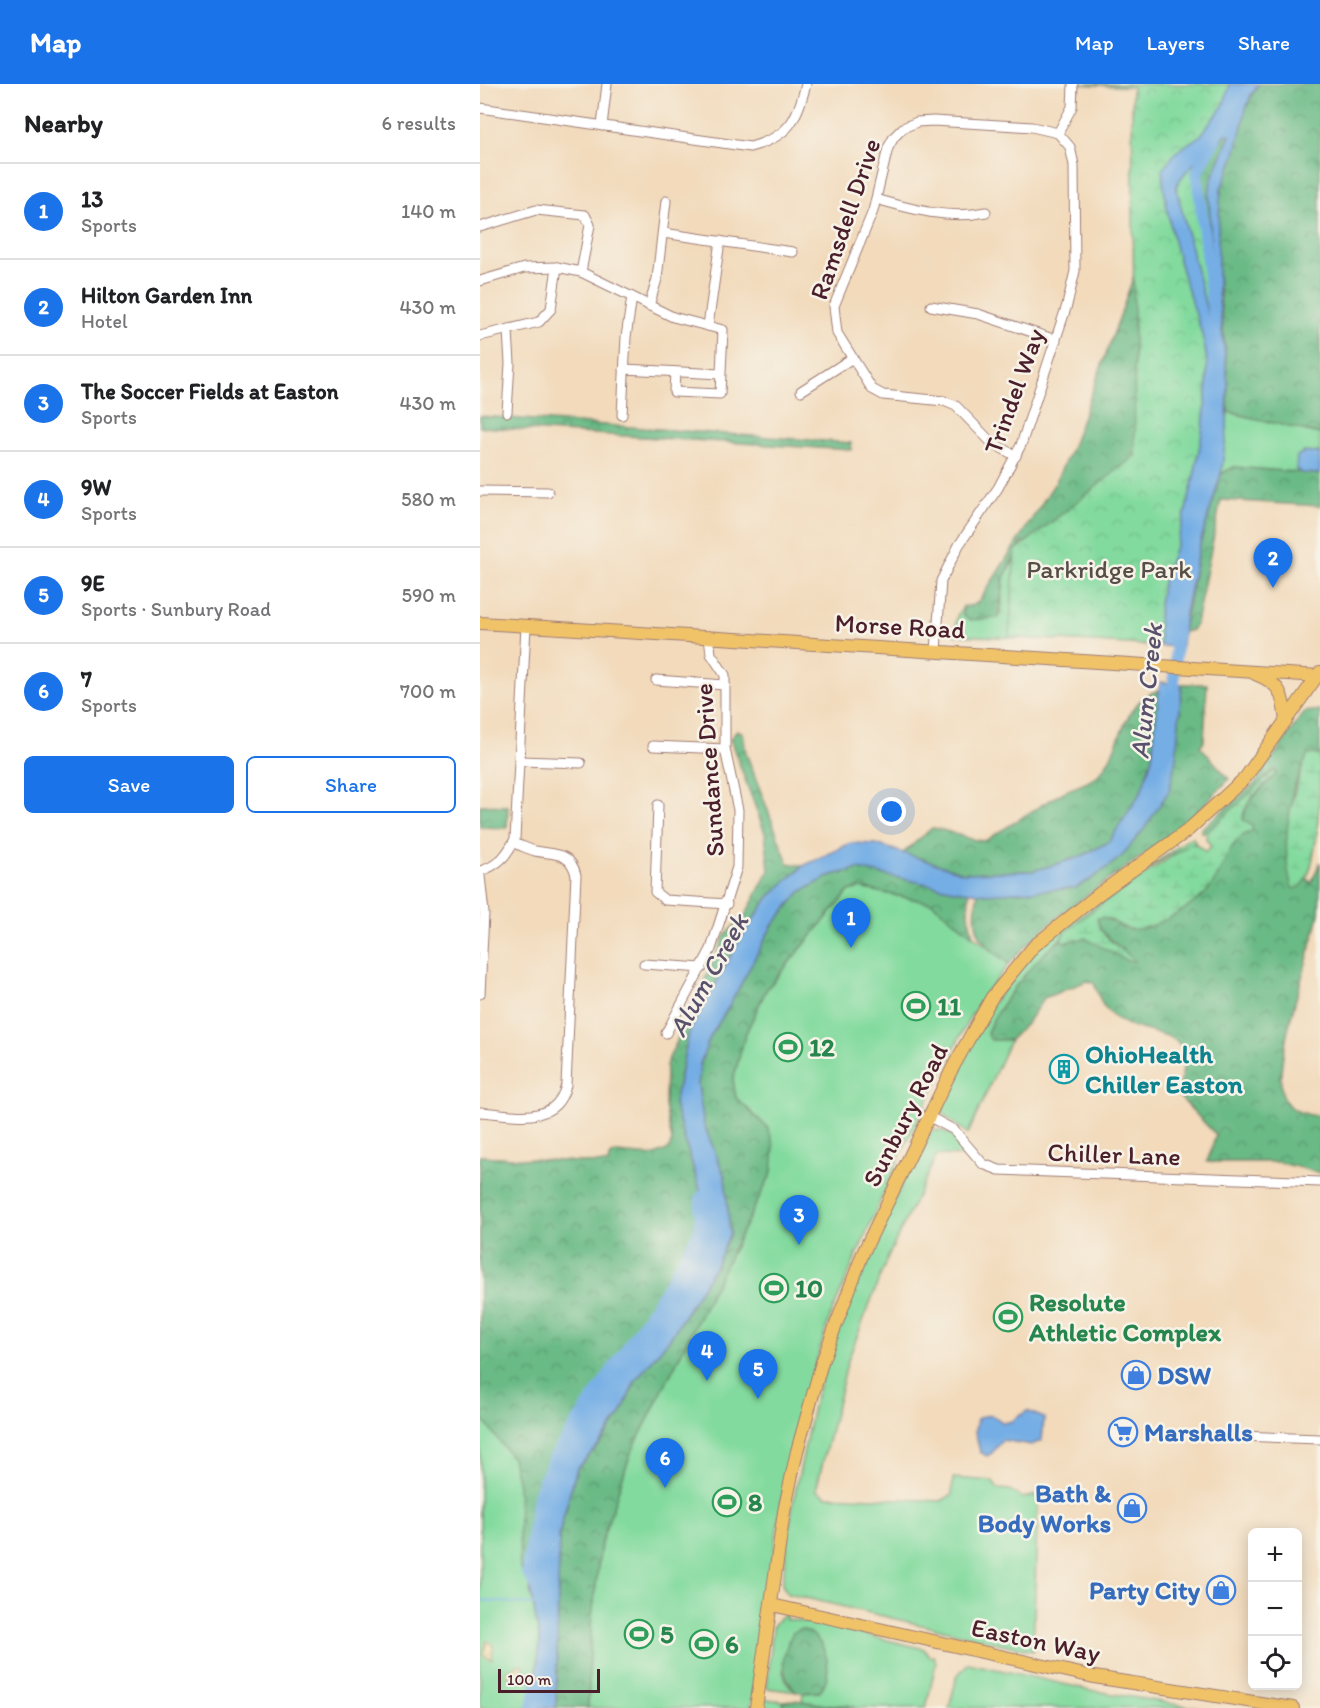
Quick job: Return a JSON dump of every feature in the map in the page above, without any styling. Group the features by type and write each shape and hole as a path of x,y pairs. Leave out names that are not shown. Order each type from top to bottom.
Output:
{"main road":[{"name":"Morse Road","path":"480,623 1319,675"},
{"path":"1245,671 1269,680 1280,690 1286,721"},
{"name":"Sunbury Road","path":"756,1708 792,1473 822,1362 863,1253 928,1116 992,997 1034,946 1083,905 1187,831 1245,778 1319,675"},
{"name":"Easton Way","path":"772,1605 1094,1677 1293,1708"}],"street":[{"path":"602,126 608,84"},
{"path":"480,108 750,147 778,137 790,127 806,84"},
{"path":"1058,133 1072,107 1073,85"},
{"name":"Ramsdell Drive","path":"1016,456 992,443 956,405 944,401 883,395 872,389 851,359 837,333 834,306 876,199 888,148 903,128 917,122 933,122 1032,127 1058,133"},
{"name":"Trindel Way","path":"936,651 941,581 959,545 1016,456 1056,340 1075,271 1074,165 1070,147 1058,133"},
{"path":"876,199 934,212 966,216 986,212"},
{"path":"649,306 657,279 666,201"},
{"path":"480,227 536,210 585,215 590,225 581,272"},
{"path":"663,234 793,252"},
{"path":"708,326 720,242"},
{"path":"480,336 539,322 551,309 557,267"},
{"path":"480,281 524,268 557,267 581,272 673,317 723,330 720,394 674,392 675,372"},
{"path":"622,415 624,369 632,297"},
{"path":"931,306 978,314 1056,340"},
{"path":"507,412 510,363 508,331"},
{"path":"801,391 851,359"},
{"path":"624,369 720,374"},
{"path":"480,491 548,492"},
{"path":"480,870 500,861 513,843 516,834 526,626"},
{"name":"Sundance Drive","path":"666,1033 702,968 727,904 737,867 739,825 725,749 725,685 723,669 711,654 710,636"},
{"path":"656,681 725,685"},
{"path":"653,746 725,749"},
{"path":"519,761 581,763"},
{"path":"658,805 654,879 658,895 665,900 727,904"},
{"path":"480,1112 541,1114 554,1108 563,1098 566,1085 576,875 573,864 565,856 536,851 513,843"},
{"path":"480,876 484,913 480,994"},
{"path":"644,964 702,968"},
{"name":"Chiller Lane","path":"928,1116 954,1130 983,1164 990,1168 1320,1182"},
{"path":"1239,1436 1320,1439"}],"green space":[{"name":"Parkridge Park","path":"1079,84 1247,84 1197,172 1216,350 1173,621 1160,646 1009,637 1015,551 1135,456 1132,87"},
{"path":"1157,84 1176,152 1204,412 1029,543 1022,542 1004,577 998,618 969,620 963,615 963,607 974,605 980,600 1055,483 1071,449 1121,313 1137,266"},
{"path":"1259,84 1320,84 1320,434 1228,412 1226,357 1218,274 1218,219 1222,187 1234,158 1243,117"},
{"path":"1226,134 1231,135 1209,197 1214,311 1211,316 1196,162 1216,147"},
{"path":"1228,412 1320,434 1320,453 1316,452 1296,469 1301,473 1234,467 1221,474"},
{"path":"480,416 851,443 852,450 480,427"},
{"path":"1234,467 1320,474 1320,506 1221,500 1196,623 1192,630 1183,632 1199,547 1221,474"},
{"path":"1025,541 1029,543 1103,642 954,635 957,616 963,607 963,615 1001,613 1004,577"},
{"path":"1182,684 1207,684 1204,741 1200,746 1229,779 1181,827 1067,910 1047,926 1009,964 990,949 979,934 975,917 978,893 1075,888 1121,857 1176,758"},
{"path":"1160,690 1152,758 1141,792 1109,842 1080,857 1033,871 964,873 902,854 932,828 985,841 1054,798 1093,779 1108,762 1137,704 1147,695"},
{"path":"1320,710 1320,756 1307,756 1293,790 1286,843 1311,884 1320,862 1319,913 1287,1033 1281,1080 1283,1096 1289,1106 1320,1117 1320,1173 1278,1162 1207,1162 1216,1135 1176,1093 1184,1067 1183,1050 1176,1040 1116,1019 1103,1005 1094,983 1087,981 1044,998 1026,1024 1010,1040 991,1040 987,1033 1009,995 1029,969 1061,940 1065,942 1085,937 1133,961 1107,937 1097,918 1104,917 1111,921 1189,904 1201,898 1235,841 1252,826 1243,820 1247,804 1276,774 1272,771 1242,802 1207,832 1201,832 1201,829 1256,782 1304,712"},
{"path":"737,730 743,733 746,753 788,863 803,866 769,897 741,937 689,1033 674,1104 701,1193 700,1231 666,1289 619,1356 613,1375 578,1430 554,1458 538,1495 527,1572 520,1569 518,1485 512,1458 480,1416 480,1156 608,1164 609,1157 616,1153 653,1156 669,1149 672,1141 665,1106 666,1065 725,935 746,914 769,870 765,833 730,739"},
{"path":"1313,754 1320,756 1319,812 1313,857 1308,875 1301,886 1292,888 1286,855 1288,821 1301,772 1307,756"},
{"path":"1275,770 1276,774 1246,807 1243,820 1252,826 1252,831 1237,840 1215,881 1198,900 1170,918 1144,928 1128,929 1109,919 1097,918 1102,932 1134,961 1126,960 1085,938 1065,942 1061,940 1063,934 1093,910 1190,844 1196,844 1206,852 1211,846 1206,839 1207,832"},
{"path":"480,805 508,806 507,828 480,827"},
{"path":"1193,838 1196,844 1169,856 1109,898 1063,934 1060,940 1020,981 998,1012 987,1033 992,1040 1010,1040 968,1134 950,1120 943,1112 942,1100 993,1003 1041,944"},
{"path":"858,869 969,892 968,914 973,936 932,903 861,888 849,891 766,990 745,1035 733,1080 736,1098 768,1128 774,1145 772,1172 630,1455 601,1543 591,1625 588,1708 556,1708 559,1534 577,1468 599,1445 621,1414 635,1381 671,1337 718,1261 730,1233 725,1177 704,1125 698,1085 700,1064 710,1037 772,926 800,892 832,875"},
{"path":"856,883 865,889 932,903 1009,964 969,1019 901,1153 830,1317 814,1369 782,1497 751,1708 588,1708 591,1625 601,1543 630,1455 772,1172 768,1128 736,1098 733,1080 745,1035 766,990"},
{"path":"935,1130 955,1137 959,1141 964,1156 937,1155 887,1259 848,1360 816,1490 826,1496 941,1501 952,1495 953,1478 992,1481 998,1489 1010,1490 1022,1498 1038,1495 1033,1651 788,1594 782,1585 793,1503 814,1402 846,1303 924,1137"},
{"path":"480,1156 693,1169 527,1572 540,1641 533,1708 480,1708"},
{"path":"786,1614 786,1619 830,1626 924,1649 930,1657 934,1656 936,1663 926,1708 855,1708 847,1705 831,1706 802,1701 803,1693 819,1692 783,1672 788,1684 797,1692 767,1688 773,1626 780,1617"},
{"path":"800,1629 809,1632 817,1639 826,1656 827,1676 819,1692 797,1692 786,1678 784,1656 793,1632"},
{"path":"968,1663 1095,1691 1198,1708 949,1708 957,1676"},
{"path":"764,1699 784,1701 781,1708 763,1708"},
{"path":"795,1700 831,1706 847,1705 855,1708 781,1708 784,1701"}],"sand":[{"path":"487,1640 493,1646 492,1659 483,1655"},
{"path":"520,1664 524,1666 522,1671 507,1677 507,1671"}],"water":[{"path":"1230,84 1259,84 1251,95 1235,155 1221,189 1218,229 1218,292 1228,383 1227,430 1221,474 1199,547 1185,613 1182,647 1160,646 1161,591 1195,473 1203,427 1207,383 1204,343 1174,240 1162,170 1176,152 1201,135 1223,106","holes":["1226,134 1230,135 1211,181 1209,197 1214,311 1208,316 1176,187 1192,166"]},
{"path":"1304,452 1320,453 1320,474 1301,473 1296,469 1297,456"},
{"path":"1160,682 1182,684 1176,758 1169,791 1144,829 1121,857 1091,879 1075,888 987,894 954,890 858,869 832,875 800,892 772,926 710,1037 700,1064 698,1085 704,1125 725,1177 730,1233 718,1261 671,1337 635,1381 621,1414 599,1445 577,1468 559,1534 556,1708 533,1708 540,1641 527,1572 538,1495 554,1458 578,1430 613,1375 619,1356 666,1289 700,1231 701,1193 674,1104 689,1033 741,937 769,897 803,866 851,843 876,844 964,873 1033,871 1080,857 1109,842 1141,792 1152,758"},
{"path":"1027,1411 1044,1418 1042,1440 1032,1445 1002,1440 987,1456 980,1452 975,1431 977,1419 990,1416 1002,1422 1010,1422"}],"waterway":[{"name":"Alum Creek","path":"1215,140 1197,172 1215,329"},
{"name":"Alum Creek","path":"1173,698 1177,631"},
{"name":"Alum Creek","path":"536,1586 527,1572 538,1495 554,1458 666,1289 700,1231 701,1197"},
{"path":"480,1600 534,1605"},
{"name":"Alum Creek","path":"533,1708 538,1681"}],"place":[{"name":"Hilton Garden Inn","path":"1273,588"},
{"name":"13","path":"851,948"},
{"name":"11","path":"916,1006"},
{"name":"12","path":"788,1047"},
{"name":"OhioHealth Chiller Easton","path":"1064,1069"},
{"name":"The Soccer Fields at Easton","path":"799,1245"},
{"name":"10","path":"774,1288"},
{"name":"Resolute Athletic Complex","path":"1008,1317"},
{"name":"DSW","path":"1136,1375"},
{"name":"9W","path":"707,1381"},
{"name":"9E","path":"758,1399"},
{"name":"Marshalls","path":"1123,1432"},
{"name":"7","path":"665,1488"},
{"name":"8","path":"727,1502"},
{"name":"Bath & Body Works","path":"1132,1508"},
{"name":"Party City","path":"1221,1590"},
{"name":"5","path":"639,1634"},
{"name":"6","path":"704,1644"}]}
